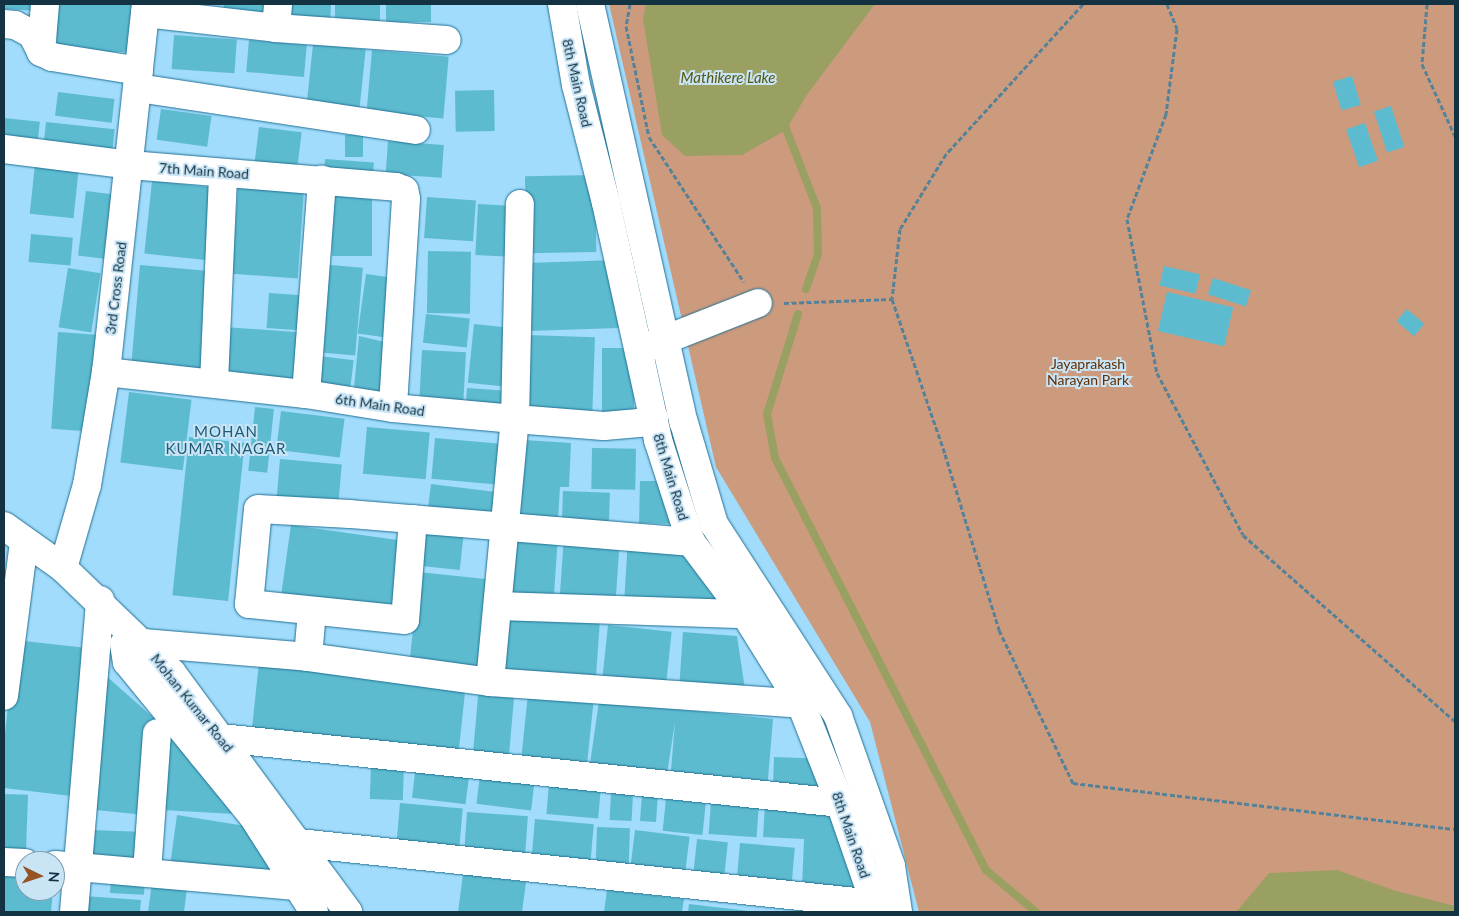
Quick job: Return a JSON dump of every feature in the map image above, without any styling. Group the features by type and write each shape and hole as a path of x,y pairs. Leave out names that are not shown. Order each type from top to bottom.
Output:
{"street":[{"path":"41,52 45,4"},
{"name":"8th Main Road","path":"562,4 576,85 606,202 654,418 691,542 744,614 801,704 882,909"},
{"path":"299,843 882,909 891,866 838,716 714,524 684,422 590,4"},
{"path":"146,8 277,16 447,40"},
{"name":"3rd Cross Road","path":"63,568 87,485 106,372 146,8"},
{"path":"4,24 15,25 32,34 41,52 52,57 139,80 416,130"},
{"path":"4,149 4,157"},
{"name":"7th Main Road","path":"4,149 130,165 322,180 396,187 404,190 406,199 393,408"},
{"path":"214,383 223,172"},
{"path":"306,394 322,180"},
{"path":"490,682 515,419 520,204"},
{"path":"638,349 666,342 758,303"},
{"name":"6th Main Road","path":"106,372 306,394 393,408 515,419 604,426 639,423 654,418"},
{"path":"413,520 405,620 248,604 258,510 413,520 691,542"},
{"path":"4,696 14,533"},
{"name":"Mohan Kumar Road","path":"14,533 63,568 100,600 120,625 135,652 172,673 211,746 299,843 348,912"},
{"path":"74,912 66,866 100,600"},
{"path":"498,606 744,614"},
{"path":"308,657 312,611"},
{"path":"135,652 308,657 490,682 801,704"},
{"path":"147,872 157,733"},
{"path":"211,746 840,802"},
{"path":"211,746 296,886 314,912"},
{"path":"66,866 296,886"}],"path":[{"path":"630,4 626,26 649,137 758,303 892,299"},
{"path":"1082,4 946,154 900,228 892,299 945,454 999,630 1074,782 1455,829"},
{"path":"1167,4 1177,30 1166,114 1127,219 1157,373 1243,535 1455,721"},
{"path":"1427,4 1422,64 1455,136"}],"green space":[{"name":"Jayaprakash Narayan Park","path":"609,4 1455,4 1455,912 919,912 870,722 716,467"}],"water":[{"name":"Mathikere Lake","path":"646,4 875,4 806,96 786,130 742,155 685,156 662,135 643,19"},
{"path":"1337,870 1396,891 1455,906 1455,912 1236,912 1269,873"}],"building":[{"path":"4,4 40,4 40,11 4,9"},
{"path":"57,4 134,4 134,52 57,52"},
{"path":"224,4 269,4 267,23 222,18"},
{"path":"286,4 331,4 330,27 284,24"},
{"path":"335,4 380,4 380,28 335,28"},
{"path":"386,4 431,4 431,22 386,22"},
{"path":"174,35 237,39 234,73 172,69"},
{"path":"249,40 307,45 304,77 246,72"},
{"path":"313,44 366,50 359,114 306,109"},
{"path":"372,50 449,57 443,118 367,112"},
{"path":"1352,76 1361,105 1342,111 1333,82"},
{"path":"494,90 495,131 456,132 455,91"},
{"path":"58,92 115,99 112,123 55,116"},
{"path":"1391,106 1404,147 1387,152 1374,112"},
{"path":"161,109 212,116 207,147 157,140"},
{"path":"4,118 40,122 38,141 4,137"},
{"path":"46,122 115,129 113,149 44,142"},
{"path":"1365,123 1378,161 1359,167 1346,130"},
{"path":"259,127 302,132 297,169 254,164"},
{"path":"345,135 363,135 363,157 345,157"},
{"path":"388,141 444,145 442,178 386,174"},
{"path":"325,159 374,162 373,179 324,176"},
{"path":"35,164 79,169 74,218 30,214"},
{"path":"595,175 596,252 526,253 525,176"},
{"path":"152,181 218,188 210,260 144,254"},
{"path":"238,187 304,192 298,278 232,274"},
{"path":"332,190 372,190 372,256 332,256"},
{"path":"86,191 112,194 104,259 78,256"},
{"path":"427,197 476,200 473,241 424,238"},
{"path":"478,204 515,206 512,257 475,255"},
{"path":"31,234 73,238 70,266 29,262"},
{"path":"428,251 471,252 470,314 427,313"},
{"path":"616,260 618,328 529,331 527,263"},
{"path":"320,264 363,268 355,355 312,352"},
{"path":"140,265 213,271 204,371 131,365"},
{"path":"1164,266 1200,274 1196,294 1160,285"},
{"path":"68,268 101,273 91,332 59,327"},
{"path":"366,274 395,278 386,337 358,333"},
{"path":"1213,278 1251,290 1246,307 1208,294"},
{"path":"1167,292 1233,307 1224,346 1158,331"},
{"path":"269,293 309,296 306,331 267,328"},
{"path":"1407,309 1424,324 1414,336 1397,321"},
{"path":"426,314 470,319 467,347 423,343"},
{"path":"474,324 515,328 509,387 468,383"},
{"path":"224,327 299,332 295,384 220,379"},
{"path":"58,332 103,335 96,432 51,429"},
{"path":"528,335 595,337 592,418 525,416"},
{"path":"359,336 389,343 386,399 353,398"},
{"path":"602,348 634,348 634,413 602,413"},
{"path":"422,350 466,352 463,409 419,407"},
{"path":"311,355 354,360 350,394 307,389"},
{"path":"467,388 511,391 509,413 465,410"},
{"path":"129,392 192,400 183,470 120,462"},
{"path":"255,407 274,409 267,473 248,471"},
{"path":"281,411 345,419 340,458 276,450"},
{"path":"367,427 430,432 426,479 363,474"},
{"path":"189,437 245,443 228,601 172,595"},
{"path":"435,438 509,444 505,485 431,479"},
{"path":"524,440 571,443 569,487 560,487 558,519 520,517"},
{"path":"592,448 636,449 635,490 591,489"},
{"path":"280,459 342,464 338,502 277,497"},
{"path":"640,481 665,481 677,524 639,523"},
{"path":"431,484 499,492 495,525 427,517"},
{"path":"563,491 610,493 609,527 562,525"},
{"path":"291,525 408,541 398,612 281,595"},
{"path":"423,528 464,532 460,570 419,566"},
{"path":"510,535 558,538 553,602 506,599"},
{"path":"564,536 620,540 616,600 560,596"},
{"path":"628,538 687,546 721,609 624,604"},
{"path":"419,572 495,580 485,670 409,663"},
{"path":"505,616 600,623 595,684 501,678"},
{"path":"608,625 672,632 665,690 602,684"},
{"path":"683,632 737,636 746,696 679,690"},
{"path":"15,640 87,648 71,796 4,788 4,743"},
{"path":"259,662 466,684 458,754 252,733"},
{"path":"104,674 156,720 145,815 86,809"},
{"path":"479,685 515,688 509,759 473,756"},
{"path":"528,694 594,701 586,771 521,764"},
{"path":"599,701 773,719 767,791 670,783 675,722 667,774 590,764"},
{"path":"166,735 191,758 235,814 162,810"},
{"path":"774,757 822,759 821,796 773,794"},
{"path":"371,765 404,766 403,800 370,799"},
{"path":"416,765 470,772 466,804 412,798"},
{"path":"480,775 535,782 531,810 476,804"},
{"path":"549,784 601,789 598,818 546,814"},
{"path":"611,793 633,794 632,821 610,820"},
{"path":"642,793 658,794 656,822 640,821"},
{"path":"4,794 28,795 26,851 4,853"},
{"path":"666,799 706,803 702,835 663,831"},
{"path":"711,801 759,804 757,837 709,834"},
{"path":"400,803 463,808 459,849 396,844"},
{"path":"765,804 839,810 854,890 802,888 804,839 763,837"},
{"path":"467,812 528,816 525,854 464,850"},
{"path":"177,815 257,828 272,879 170,866"},
{"path":"535,819 594,824 590,863 532,858"},
{"path":"597,827 630,828 628,873 595,872"},
{"path":"91,830 138,832 137,862 90,860"},
{"path":"635,830 690,837 685,875 630,869"},
{"path":"697,839 728,842 724,881 693,878"},
{"path":"740,843 795,848 791,890 736,885"},
{"path":"4,874 15,875 15,901 52,901 51,912 4,912"},
{"path":"463,874 526,882 522,912 458,912"},
{"path":"111,875 145,877 144,895 110,893"},
{"path":"153,876 188,880 184,912 148,912"},
{"path":"607,890 684,899 682,912 604,912"},
{"path":"84,896 141,900 140,912 82,912"},
{"path":"689,904 749,911 749,912 688,912"}],"waterway":[{"path":"783,121 817,208 818,254 806,289"},
{"path":"798,314 767,414 775,458 986,870 1036,912"}],"district":[{"name":"MOHAN KUMAR NAGAR","path":"226,440"}]}
